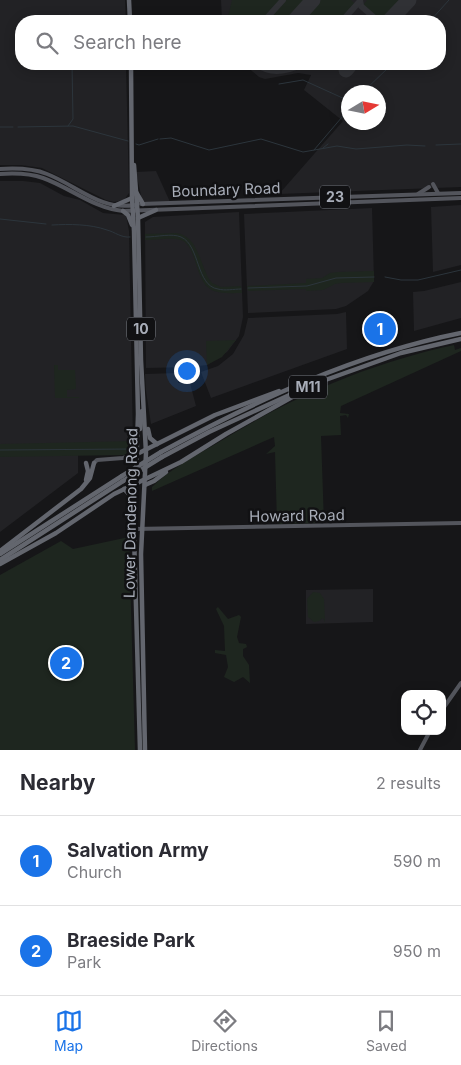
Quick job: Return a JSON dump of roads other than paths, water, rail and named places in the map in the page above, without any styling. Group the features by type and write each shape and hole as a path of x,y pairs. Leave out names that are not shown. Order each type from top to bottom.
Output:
{"highway":[{"path":"129,0 130,15"},
{"name":"Lower Dandenong Road","path":"131,70 132,198 138,218 146,450 146,479 141,530 145,750"},
{"name":"Lower Dandenong Road","path":"132,157 136,191 134,231 137,456 134,527 140,750"},
{"path":"136,191 143,204"},
{"path":"114,206 132,198"},
{"path":"138,218 156,210"},
{"path":"123,211 128,215 134,231"},
{"name":"M11","path":"0,553 205,429 306,382 349,365 388,351 461,333"},
{"name":"M11","path":"162,454 319,382 401,353 461,339"},
{"path":"137,456 223,411 306,382"},
{"path":"0,564 56,533 109,497 177,464 319,382"},
{"path":"137,456 143,399"},
{"path":"143,405 149,436 157,444"},
{"path":"0,553 84,486 90,478 95,461"},
{"path":"84,486 88,473 86,463"},
{"path":"145,485 154,482 177,464"},
{"name":"M11","path":"0,560 122,478"},
{"path":"124,489 132,499 134,527"}],"main road":[{"name":"Boundary Road","path":"0,168 23,169 44,173 114,206 156,210 461,198"},
{"name":"Boundary Road","path":"0,174 37,176 55,183 97,205 123,211 143,204 461,193"},
{"path":"418,194 431,185 438,193"},
{"path":"95,461 137,456"},
{"name":"Howard Road","path":"134,527 141,530 461,523"},
{"path":"446,699 461,683"},
{"path":"420,750 428,735"}],"waterway":[{"path":"435,15 449,0"},
{"path":"68,126 73,119 72,70"},
{"path":"370,85 386,70"},
{"path":"279,84 303,80 341,97"},
{"path":"314,150 341,118"},
{"path":"18,127 73,126 128,141"},
{"path":"0,127 13,127"},
{"path":"160,139 171,138 209,150 261,139 303,152 337,146 356,149 407,145 425,146"},
{"path":"136,144 139,145 158,139"},
{"path":"323,148 328,144"},
{"path":"436,145 461,144"},
{"path":"0,219 46,224"},
{"path":"52,225 94,227 124,237 130,237"},
{"path":"146,237 169,235 181,237 192,248 202,273 211,286 224,290 241,289"},
{"path":"385,277 401,280 418,280 461,270"},
{"path":"248,288 307,286 336,278 374,277"},
{"path":"0,450 131,449 133,447"}],"place":[{"name":"Salvation Army","path":"380,329"},
{"name":"Braeside Park","path":"66,663"}]}
